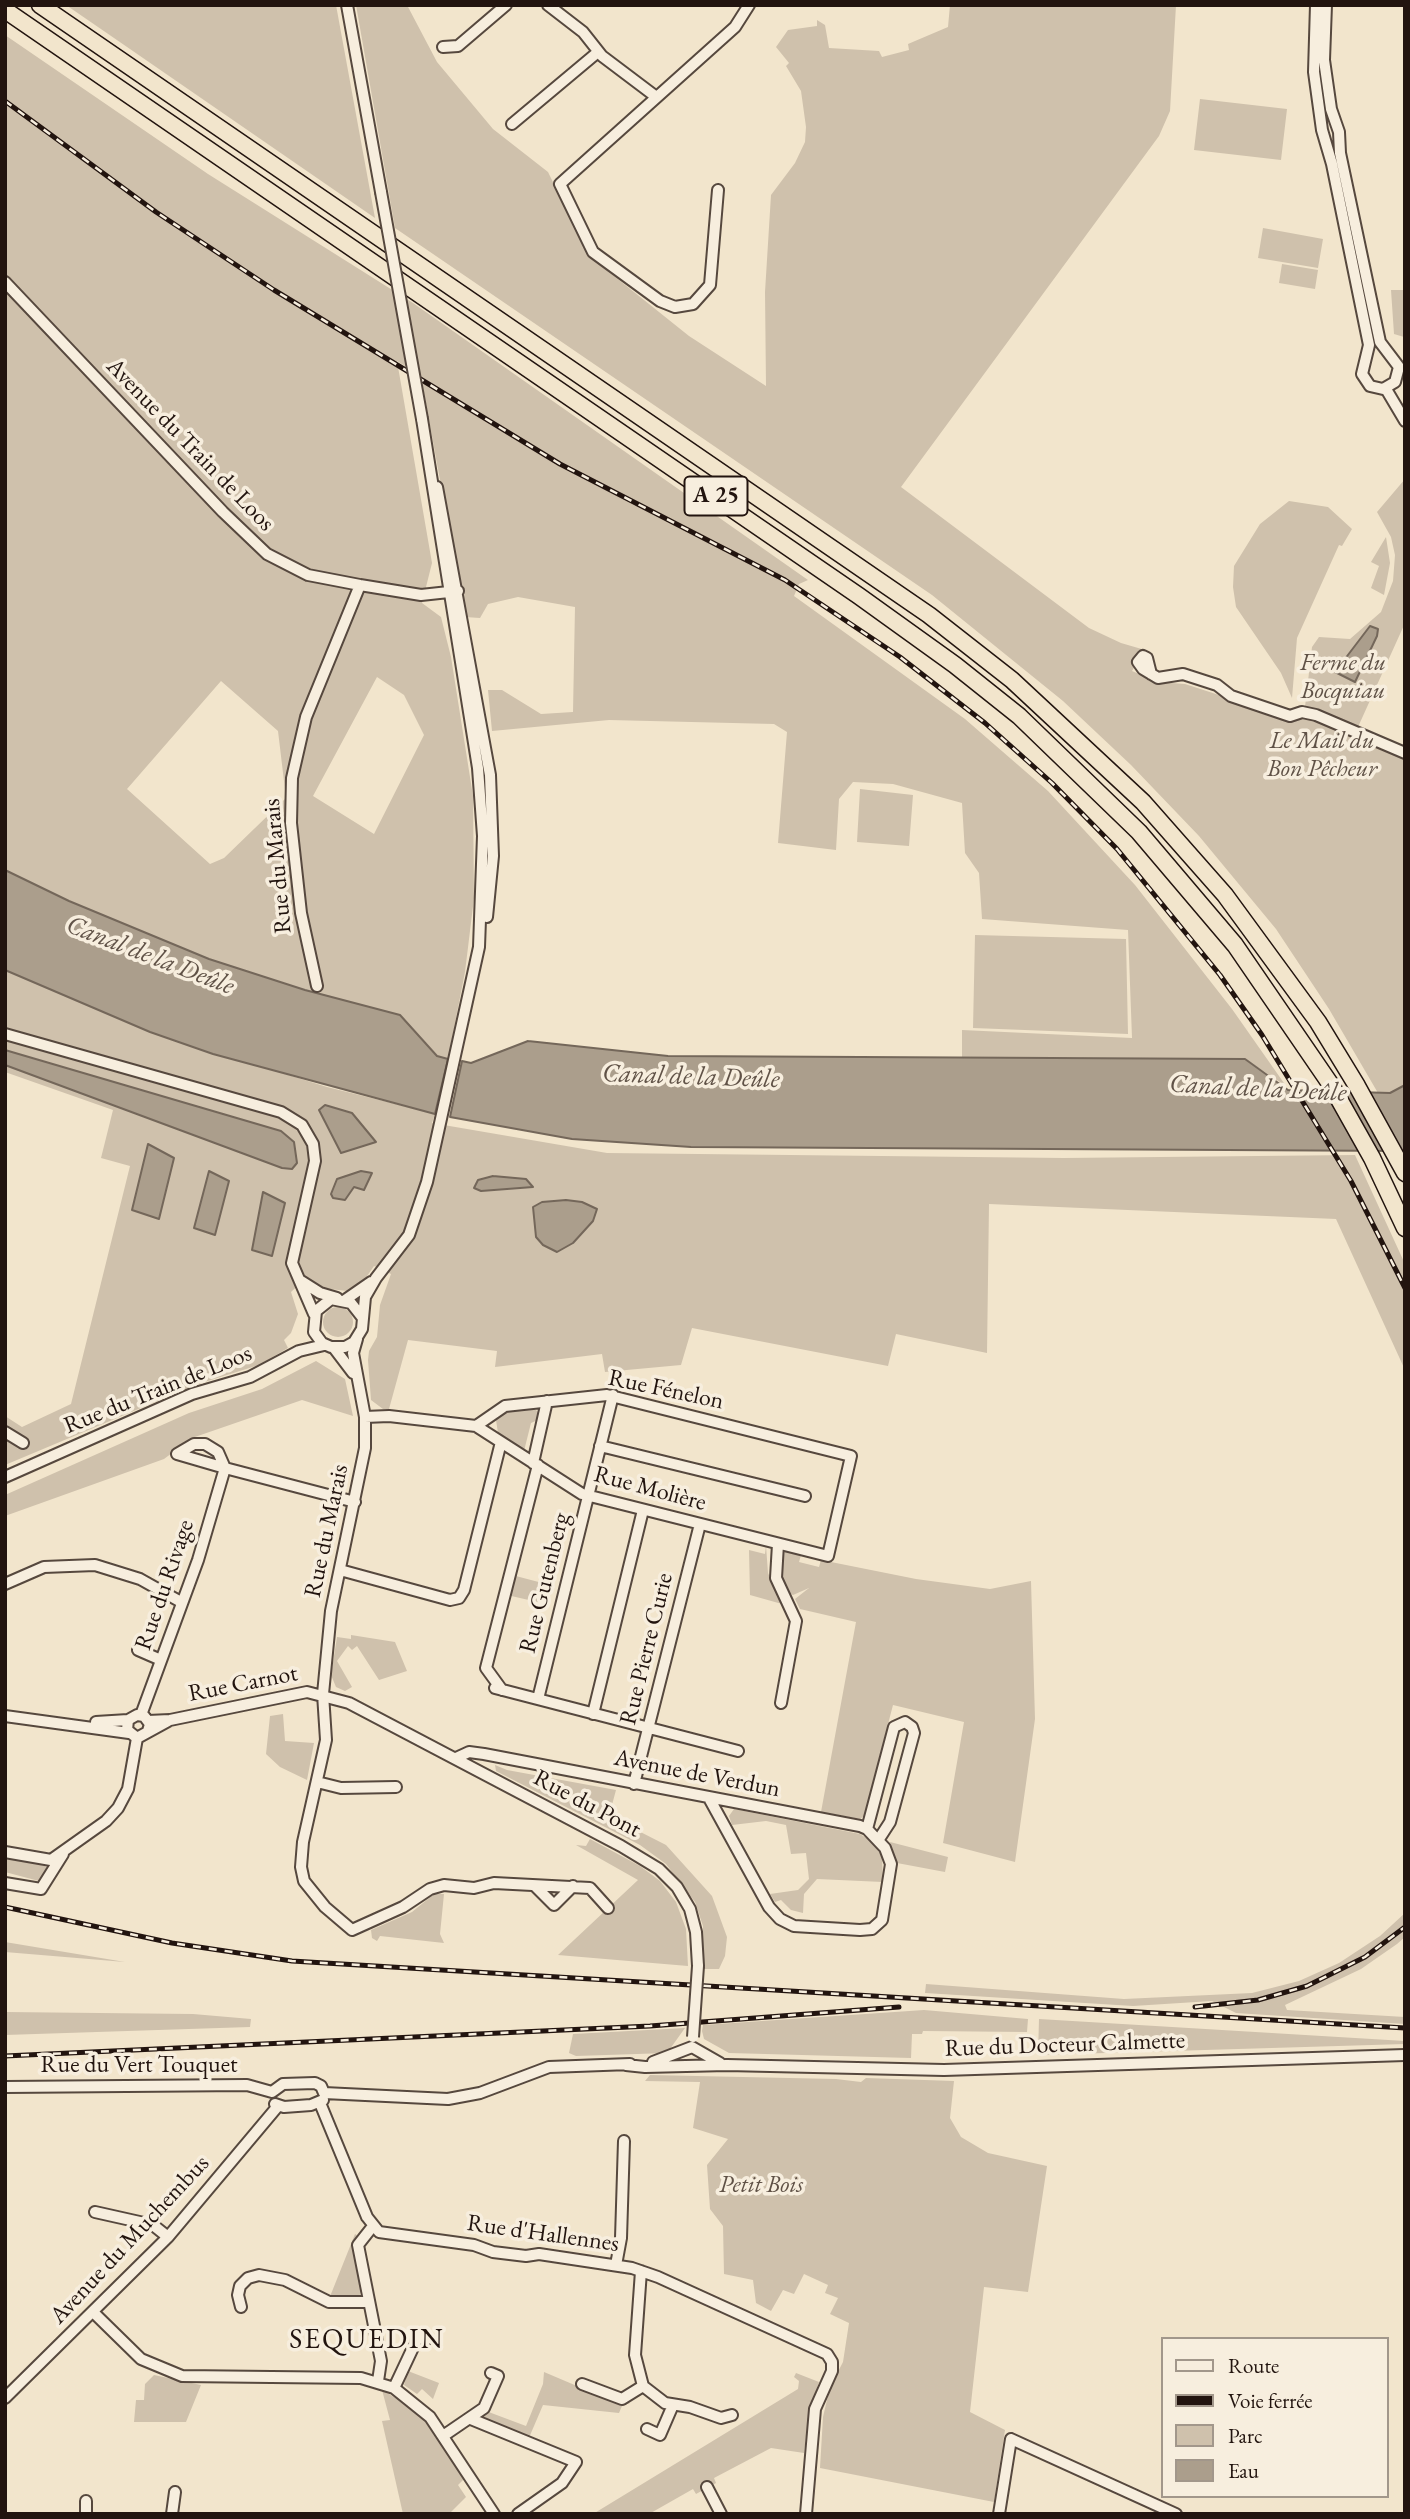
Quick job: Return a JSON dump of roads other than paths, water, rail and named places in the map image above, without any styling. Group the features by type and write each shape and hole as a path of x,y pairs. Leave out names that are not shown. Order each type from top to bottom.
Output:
{"highway":[{"name":"A 25","path":"40,5 929,615 1012,680 1119,777 1199,864 1296,989 1357,1086 1401,1166"},
{"name":"A 25","path":"5,10 707,490 922,640 988,690 1097,788 1173,870 1250,967 1331,1085 1372,1158 1405,1228"}],"street":[{"path":"5,1034 281,1112 302,1125 313,1144 315,1161 293,1252 293,1268 314,1317 314,1332 329,1346 345,1347 357,1339 362,1329 363,1304 372,1282 409,1235 425,1191 479,947 483,872 481,795 453,592 347,5"},
{"path":"443,47 455,48 506,5"},
{"path":"548,5 583,32 598,52 655,96"},
{"path":"718,190 711,280 697,301 688,306 675,307 660,302 593,252 559,184 735,27 749,5"},
{"path":"1316,5 1315,81 1324,141 1332,164 1369,345 1362,369 1365,382 1374,389 1386,389 1395,382 1399,372 1397,363 1380,342 1340,153 1339,132 1331,109 1325,64 1326,5"},
{"path":"513,124 598,52"},
{"name":"Avenue du Train de Loos","path":"5,282 259,548 308,575 421,595 453,592"},
{"path":"1366,359 1376,353 1388,354"},
{"path":"1386,389 1405,421"},
{"name":"Rue du Marais","path":"317,986 301,913 291,824 292,778 306,717 360,585"},
{"path":"1151,674 1162,678 1183,674 1217,685 1231,696 1290,716 1303,712 1405,753"},
{"path":"299,1279 325,1296 354,1305 362,1317"},
{"path":"314,1317 322,1304 341,1299 372,1282"},
{"name":"Rue du Train de Loos","path":"287,1357 306,1337 314,1317"},
{"name":"Rue du Marais","path":"357,1339 353,1353 365,1417 365,1448 331,1611 323,1694 326,1740 303,1842 303,1876 313,1895 352,1930 403,1908 434,1887 474,1888 494,1883 536,1887"},
{"name":"Rue du Marais","path":"329,1346 356,1378"},
{"name":"Rue du Train de Loos","path":"5,1477 179,1400 258,1373 307,1348 329,1346"},
{"name":"Rue Fénelon","path":"476,1426 500,1407 613,1395 851,1456 828,1556"},
{"name":"Rue Gutenberg","path":"538,1699 613,1395"},
{"path":"547,1401 535,1464 486,1668 498,1689 738,1751"},
{"path":"365,1417 389,1416 476,1426"},
{"name":"Rue Molière","path":"476,1426 588,1496 828,1556"},
{"path":"5,1432 23,1443"},
{"path":"340,1570 450,1600 459,1598 464,1590 501,1441"},
{"path":"600,1446 805,1496"},
{"name":"Rue du Rivage","path":"146,1722 161,1660 202,1549 225,1468 355,1502"},
{"path":"593,1714 643,1510"},
{"name":"Rue Pierre Curie","path":"634,1784 700,1524"},
{"path":"778,1544 776,1578 796,1620 781,1703"},
{"path":"5,1584 44,1567 95,1564 140,1579 181,1602"},
{"path":"138,1650 161,1660"},
{"name":"Rue Carnot","path":"146,1722 170,1720 300,1693 323,1694"},
{"name":"Rue du Pont","path":"323,1694 349,1703 456,1758 659,1869 681,1893 693,1916 698,1966 692,2046 700,2057 692,2065"},
{"path":"5,1716 133,1736"},
{"path":"5,1852 45,1860 63,1853 106,1821 122,1802 134,1766 133,1736 128,1720"},
{"path":"45,1721 146,1722"},
{"path":"133,1736 146,1722"},
{"path":"709,1797 769,1907 780,1919 794,1926 868,1930 879,1924 883,1916 891,1871 890,1857 879,1839 890,1822 915,1733 905,1722 894,1727 867,1829"},
{"name":"Avenue de Verdun","path":"456,1758 469,1752 709,1797 867,1829 879,1839"},
{"path":"482,1772 492,1760 503,1759"},
{"path":"317,1782 341,1788 396,1787"},
{"path":"5,1883 41,1889 63,1853"},
{"path":"536,1887 554,1905 573,1886"},
{"path":"536,1887 590,1888 608,1908"},
{"path":"278,2106 322,2098 448,2099 480,2093 549,2067 656,2062 692,2046 727,2064"},
{"name":"Rue du Docteur Calmette","path":"692,2065 921,2070 1405,2055"},
{"path":"626,2064 646,2067 692,2065"},
{"name":"Rue du Vert Touquet","path":"272,2092 283,2084 315,2082 321,2086 322,2098"},
{"name":"Rue du Vert Touquet","path":"5,2087 247,2085 272,2092"},
{"name":"Rue du Vert Touquet","path":"272,2092 272,2099 278,2106"},
{"path":"322,2098 373,2226 358,2245 381,2365 378,2381"},
{"name":"Avenue du Muchembus","path":"5,2398 168,2237 278,2106"},
{"path":"616,2265 621,2238 624,2141"},
{"path":"95,2213 153,2225 168,2237"},
{"name":"Rue d'Hallennes","path":"373,2226 388,2235 474,2245 493,2252 546,2255 641,2271 827,2354 832,2362 832,2371 815,2413 806,2514"},
{"path":"641,2271 635,2355 643,2386 655,2398 673,2405 690,2407 721,2418 732,2415"},
{"path":"241,2307 238,2295 240,2286 248,2278 259,2275 285,2280 329,2302 369,2302"},
{"path":"93,2312 141,2359 182,2376 348,2377 378,2381 394,2388 418,2405 443,2436 494,2514"},
{"path":"394,2388 418,2337 426,2340"},
{"path":"443,2436 471,2419 487,2403 498,2376 491,2373"},
{"path":"582,2384 622,2399 643,2386"},
{"path":"647,2429 660,2435 673,2405"},
{"path":"471,2419 576,2462 562,2483 518,2514"},
{"path":"999,2514 1011,2439 1176,2514"},
{"path":"707,2487 721,2514"},
{"path":"172,2514 175,2492"},
{"path":"86,2501 86,2514"}],"water":[{"path":"1370,626 1378,629 1377,636 1355,682 1335,672"},
{"name":"Canal de la Deûle","path":"5,870 69,901 209,959 305,990 400,1015 437,1056 448,1059 435,1114 213,1054 150,1032 5,970"},
{"name":"Canal de la Deûle","path":"528,1041 668,1056 1245,1059 1288,1090 1390,1093 1405,1085 1405,1151 691,1147 572,1139 450,1117 462,1061 471,1063"},
{"path":"5,1050 281,1131 294,1142 297,1163 292,1169 282,1168 5,1065"},
{"path":"325,1105 352,1113 376,1142 341,1153 319,1110"},
{"path":"148,1144 174,1158 159,1219 132,1210"},
{"path":"209,1171 229,1181 215,1235 194,1228"},
{"path":"361,1171 372,1173 364,1190 354,1187 345,1200 333,1198 331,1194 337,1179"},
{"path":"493,1176 526,1179 533,1187 481,1191 474,1188 478,1180"},
{"path":"263,1192 285,1203 272,1256 252,1250"},
{"path":"542,1202 582,1202 597,1209 593,1221 573,1243 557,1252 543,1245 536,1237 533,1207"}],"railway":[{"path":"5,101 156,212 274,290 560,464 785,580 900,657 985,723 1052,783 1117,849 1220,975 1262,1035 1351,1181 1405,1288"},
{"path":"5,1907 172,1943 292,1961 1405,2028"},
{"path":"1195,2007 1258,2000 1307,1986 1365,1957 1405,1927"},
{"path":"5,2056 650,2026 899,2007"}],"district":[{"name":"SEQUEDIN","path":"367,2340"}],"park label":[{"name":"Ferme du Bocquiau","path":"1343,677"},
{"name":"Le Mail du Bon Pêcheur","path":"1322,755"},
{"name":"Petit Bois","path":"761,2185"}]}
